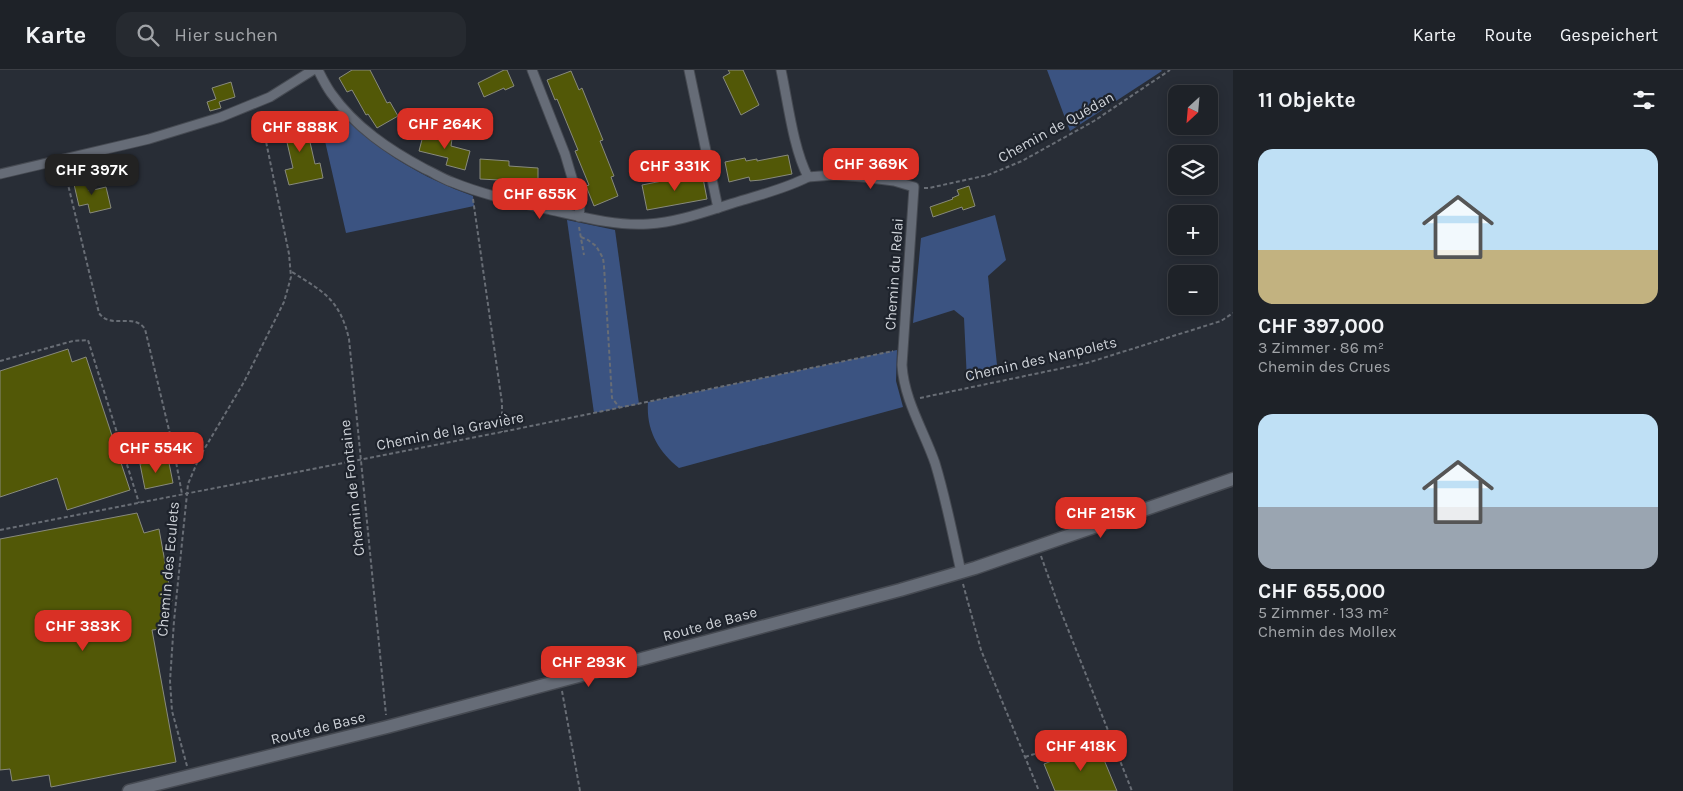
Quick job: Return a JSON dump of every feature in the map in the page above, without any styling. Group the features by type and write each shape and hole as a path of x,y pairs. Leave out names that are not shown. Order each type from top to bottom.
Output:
{"main road":[{"name":"Route de Base","path":"129,791 387,728 900,590 1038,547 1233,479"}],"street":[{"path":"0,174 130,144 181,130 270,97 313,70"},
{"path":"318,70 332,94 348,113 386,147 415,164 450,182 472,189 515,202 605,222 649,224 678,219 794,184 808,177 833,175 862,177 894,181 914,187"},
{"path":"532,70 565,154 580,205 580,217"},
{"path":"689,70 718,208"},
{"path":"781,70 802,165 808,177"},
{"name":"Chemin du Relai","path":"914,187 902,379 935,464 961,572"}],"path":[{"name":"Chemin de Quédan","path":"914,187 930,188 973,179 1004,169 1087,126 1170,70"},
{"name":"Chemin des Eculets","path":"190,777 172,711 170,681 186,493 199,458 244,382 284,302 290,284 289,254 258,102"},
{"path":"62,159 98,313 106,321 133,320 146,329 182,494"},
{"path":"472,189 502,403 502,432"},
{"path":"580,217 584,255"},
{"path":"581,237 596,246 603,258 606,279 612,398 620,408"},
{"name":"Chemin de Fontaine","path":"291,271 328,296 338,308 345,321 350,339 387,728"},
{"name":"Chemin des Nanpolets","path":"910,402 923,397 1087,363 1221,321 1233,314"},
{"path":"0,361 74,341 88,340 139,503"},
{"name":"Chemin de la Gravière","path":"0,530 502,432 903,349"},
{"path":"1038,547 1058,604 1132,791"},
{"path":"961,572 980,650 1039,791"},
{"path":"564,700 580,791"},
{"path":"1025,757 1108,731"}],"shaded area":[{"path":"1047,70 1161,70 1162,71 1070,131"},
{"path":"342,115 371,141 403,163 437,181 473,196 474,206 346,233 322,128 335,123 332,118"},
{"path":"995,215 1006,260 988,276 998,375 967,381 964,318 954,310 913,323 921,238"},
{"path":"567,220 615,230 639,404 594,413"},
{"path":"897,350 896,381 903,407 679,468 659,447 651,431 648,402"}],"building":[{"path":"352,70 370,70 387,103 390,102 398,116 377,128 368,114 366,115 352,90 347,92 339,78"},
{"path":"507,70 514,86 505,90 504,88 484,97 478,83"},
{"path":"728,70 743,70 759,105 741,115 723,77 730,73"},
{"path":"571,71 579,90 582,88 603,140 600,141 614,176 611,177 618,196 594,206 586,186 589,185 575,151 578,150 547,80"},
{"path":"231,82 235,97 219,102 221,108 210,111 207,102 216,99 212,88"},
{"path":"304,116 315,164 320,163 323,178 289,185 285,170 293,168 282,121"},
{"path":"424,132 452,139 451,146 470,151 465,170 446,165 448,158 419,151"},
{"path":"788,155 792,174 750,181 749,177 729,182 725,162 745,158 746,161 757,159 757,161"},
{"path":"480,159 509,161 509,166 538,168 538,188 509,187 509,185 499,185 499,180 480,179"},
{"path":"702,173 707,199 647,210 642,185"},
{"path":"85,177 89,191 106,187 111,208 90,213 88,204 79,206 73,180"},
{"path":"969,186 975,206 963,210 962,207 933,217 930,207 953,199 959,195 957,190"},
{"path":"68,349 72,362 86,357 130,490 67,510 57,478 0,497 0,371"},
{"path":"168,458 173,483 145,489 140,464"},
{"path":"137,513 144,533 159,529 172,601 164,602 169,628 152,630 176,762 51,787 49,775 12,781 10,769 0,770 0,539"},
{"path":"1097,743 1117,791 1055,791 1044,764"}]}
